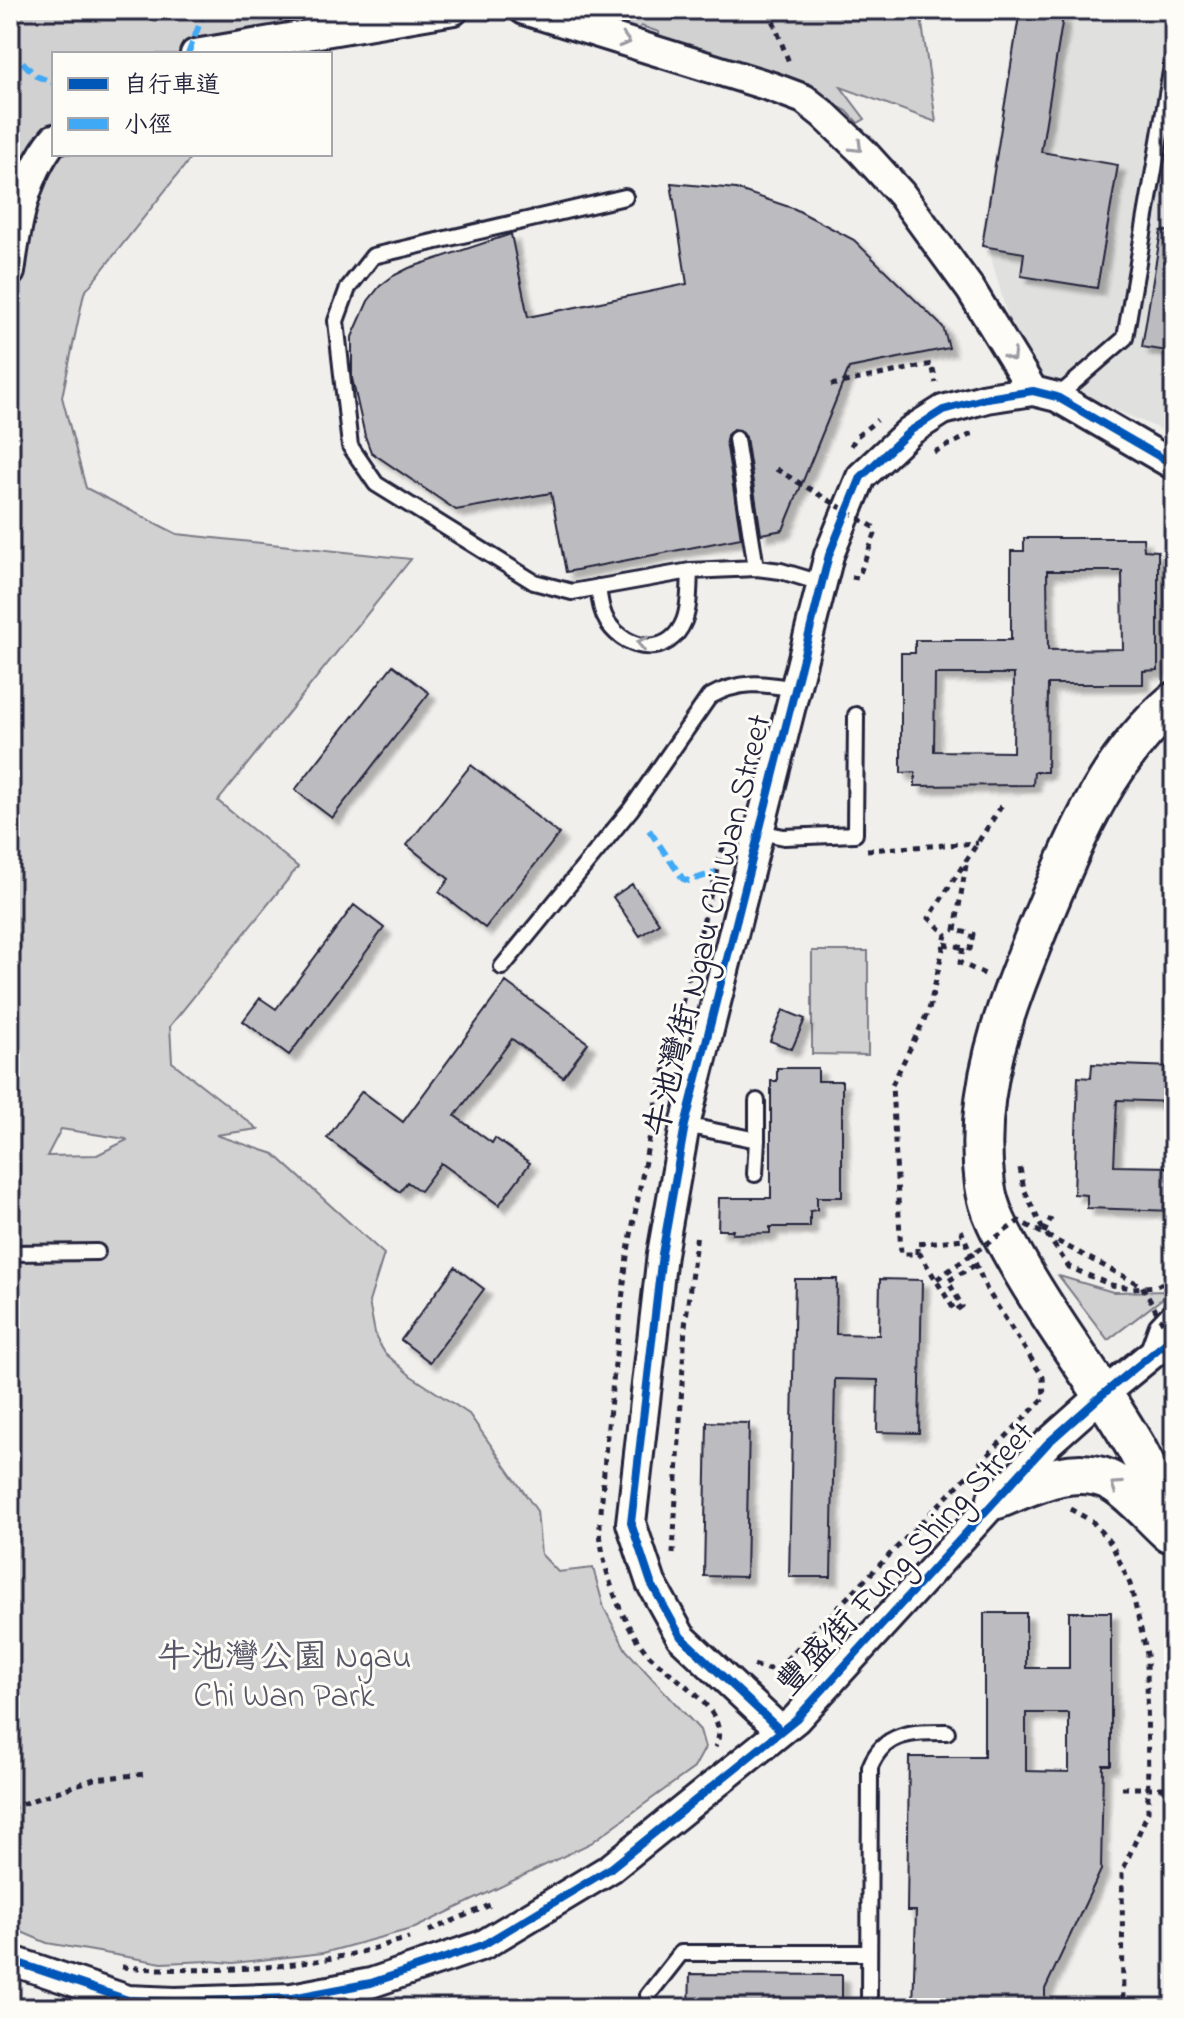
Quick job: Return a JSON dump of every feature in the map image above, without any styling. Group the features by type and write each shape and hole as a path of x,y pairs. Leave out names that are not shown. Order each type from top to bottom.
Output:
{"main road":[{"path":"1174,702 1122,755 1095,797 1067,857 1003,1014 987,1079 982,1137 985,1187 996,1225 1028,1282 1135,1446 1174,1529"},
{"path":"997,1499 1052,1478 1073,1474 1108,1479 1174,1537"}],"street":[{"path":"207,52 454,10"},
{"path":"524,10 804,99 862,151 901,194 1045,394 1174,465"},
{"path":"10,272 14,236 29,184 52,143"},
{"name":"牛池灣街 Ngau Chi Wan Street","path":"780,1730 681,1637 651,1583 631,1523 662,1254 685,1125 821,583 829,555 861,477 910,431 943,410 987,398 1045,394"},
{"name":"豐盛街 Fung Shing Street","path":"10,1960 128,2004 292,1998 371,1983 483,1945 611,1868 796,1719 1048,1443 1174,1336"}],"lane":[{"path":"1045,394 1125,338 1174,54"},
{"path":"625,197 373,256 348,288 336,321 350,446 376,484 534,582 572,592 690,571 756,568 781,571 821,583"},
{"path":"736,439 756,568"},
{"path":"598,587 601,610 617,634 632,643 658,647 671,641 685,619 690,571"},
{"path":"502,967 631,809 709,697 726,687 748,684 795,689"},
{"path":"759,832 784,837 855,834 856,715"},
{"path":"755,1174 757,1101"},
{"path":"685,1125 757,1140"},
{"path":"10,1253 97,1252"},
{"path":"1145,1360 1157,1325 1174,1307"},
{"path":"869,2008 870,1767 880,1749 895,1737 912,1732 947,1732"},
{"path":"648,1995 681,1953 869,1953"}],"path":[{"path":"769,10 804,99"},
{"path":"831,385 932,364 936,383"},
{"path":"931,453 973,433"},
{"path":"776,469 877,529"},
{"path":"859,530 867,514"},
{"path":"975,1265 948,1281 962,1306 955,1311 920,1254 901,1254 892,1085 929,1010 944,944 946,934 929,918 1004,802"},
{"path":"855,850 978,843"},
{"path":"944,944 970,949 973,934 955,930 966,862"},
{"path":"1019,1166 1024,1189 1041,1226 1069,1267 1111,1285 1133,1288 1157,1286 1174,1277"},
{"path":"1044,1233 1051,1218"},
{"path":"937,1279 1019,1221 1142,1286 1174,1343"},
{"path":"674,1562 672,1547 685,1326 698,1224"},
{"path":"917,1254 917,1244 964,1239"},
{"path":"747,1660 766,1669 778,1668 1044,1398 1043,1377 987,1290"},
{"path":"1066,1507 1092,1521 1112,1545 1137,1607 1147,1654 1148,1812 1122,1872 1123,2008"},
{"path":"700,1698 715,1719 718,1741 712,1751"},
{"path":"10,1808 94,1779 146,1774"},
{"path":"1122,1788 1174,1788"},
{"path":"112,1966 172,1970 274,1967 345,1956 422,1934 498,1902"}],"shaded area":[{"path":"1018,10 1174,10 1174,435 1022,370 983,227"}],"green space":[{"name":"牛池灣公園 Ngau Chi Wan Park","path":"10,10 412,10 310,27 287,52 52,52 52,156 192,156 84,293 62,397 86,488 177,534 411,559 218,801 298,867 170,1026 172,1062 258,1129 216,1135 274,1154 384,1254 369,1302 376,1338 385,1353 411,1376 469,1414 537,1511 541,1554 558,1572 593,1568 604,1608 626,1650 700,1730 705,1748 694,1768 591,1843 415,1928 323,1953 233,1963 162,1963 47,1943 10,1927 10,1232 16,1230 20,1164 10,1162","holes":["61,1129 127,1140 97,1155 47,1156"]},
{"path":"550,10 920,10 936,122 841,87 865,119 858,123 847,111 824,99 661,46 659,32 641,26 634,35"},
{"path":"812,951 868,951 868,1055 812,1054"},
{"path":"1059,1276 1113,1292 1172,1291 1108,1340"}],"building":[{"path":"1020,10 1063,17 1041,152 1118,165 1097,288 1021,276 1024,253 982,246"},
{"path":"671,183 736,189 795,209 854,240 943,327 949,348 849,368 783,530 761,534 746,437 740,430 734,429 727,435 726,441 741,538 566,572 551,493 456,510 371,452 352,378 352,337 368,301 380,286 409,268 511,234 528,317 687,284"},
{"path":"1161,231 1174,232 1174,352 1142,347"},
{"path":"1024,538 1143,538 1144,550 1158,551 1158,670 1143,671 1143,684 1048,684 1047,772 1034,772 1033,785 915,786 915,772 901,773 901,653 915,653 915,640 1011,640 1011,551 1024,551","holes":["1047,571 1122,571 1123,649 1048,650","935,674 1014,674 1013,752 934,751"]},
{"path":"393,665 429,693 332,818 295,790"},
{"path":"471,765 559,834 485,928 439,892 449,879 407,845"},
{"path":"632,884 659,923 640,936 613,897"},
{"path":"354,905 384,928 289,1055 243,1021 260,998 276,1009"},
{"path":"506,982 588,1043 563,1077 512,1039 455,1116 492,1143 495,1138 530,1163 499,1205 441,1163 420,1191 407,1182 400,1192 327,1138 362,1091 403,1122"},
{"path":"783,1010 805,1019 792,1049 770,1041"},
{"path":"1092,1064 1174,1067 1174,1102 1117,1100 1114,1166 1174,1167 1174,1211 1087,1208 1087,1195 1074,1194 1078,1077 1091,1078"},
{"path":"777,1068 818,1068 818,1081 842,1081 842,1197 817,1197 817,1210 810,1211 810,1227 770,1227 770,1233 732,1234 733,1230 718,1230 719,1198 771,1198 771,1081 777,1081"},
{"path":"455,1267 484,1289 430,1362 401,1340"},
{"path":"795,1279 837,1279 836,1334 879,1335 880,1279 922,1280 919,1433 877,1432 878,1380 835,1379 831,1577 789,1577"},
{"path":"707,1422 749,1423 746,1577 704,1576"},
{"path":"1069,1612 1111,1612 1111,1765 1103,1765 1101,1870 1045,1989 1045,2008 913,2008 916,1911 907,1911 909,1757 984,1757 984,1613 1026,1613 1026,1668 1069,1668","holes":["1026,1713 1069,1713 1069,1772 1026,1771"]},
{"path":"690,1974 842,1975 842,2008 689,2008"}],"marked path":[{"path":"189,52 205,10"},
{"path":"10,49 36,76 52,82"},
{"path":"649,830 683,879 689,881 716,872"}],"cycle path":[{"path":"780,1730 681,1637 651,1583 631,1523 662,1254 685,1125 829,555 861,477 910,431 943,410 987,398 1033,391 1057,397 1174,465"},
{"path":"10,1960 128,2000 175,2002 292,1998 371,1983 483,1945 611,1868 796,1719 1048,1443 1174,1336"}]}
